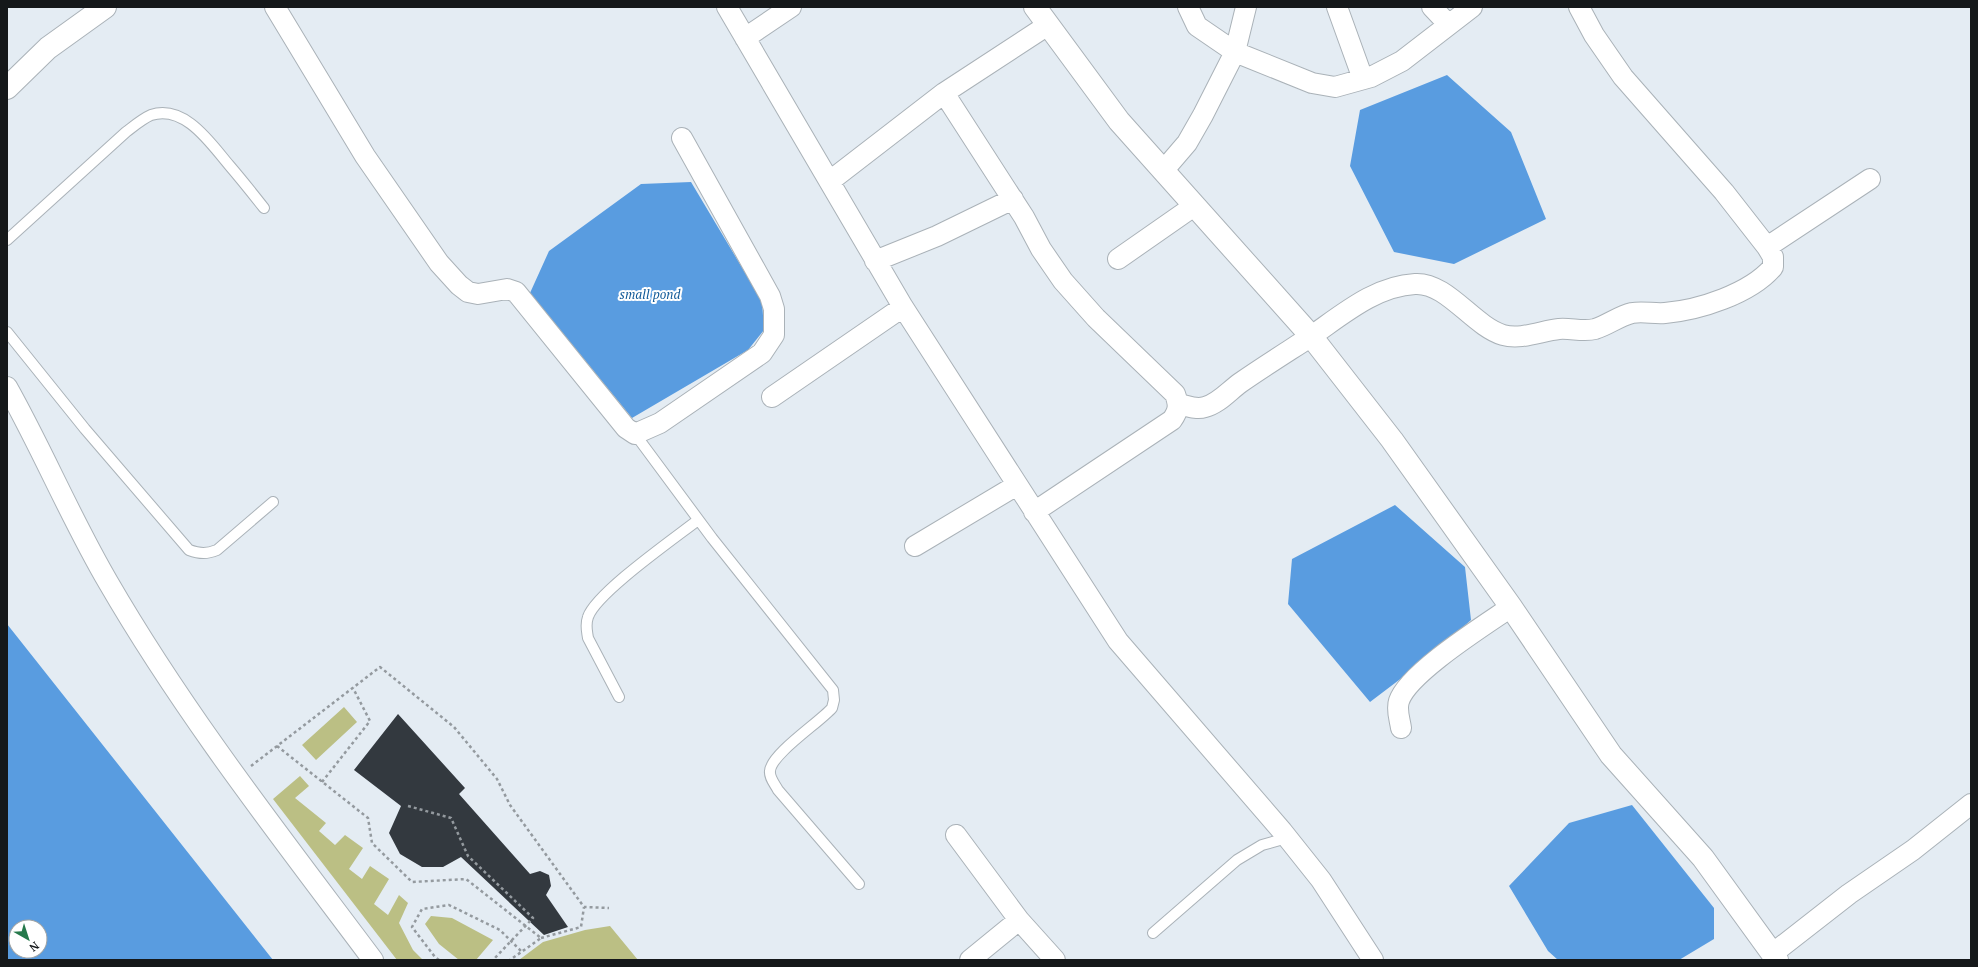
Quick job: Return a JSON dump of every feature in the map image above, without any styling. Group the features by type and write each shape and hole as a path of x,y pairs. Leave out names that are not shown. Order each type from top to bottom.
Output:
{"street":[{"path":"7,88 48,48 105,7"},
{"path":"275,7 365,156 439,263 459,285 468,292 478,294 507,289 516,292 626,428 635,434 660,423 762,353 774,335 774,309 770,296 682,138"},
{"path":"727,7 830,180 875,261 903,307 1118,641 1287,838 1321,880 1373,960"},
{"path":"745,38 791,7"},
{"path":"1035,7 1119,121 1311,336 1392,440 1511,607 1611,755 1703,858 1775,957 1848,894 1913,850 1971,804"},
{"path":"1188,7 1197,26 1235,52 1312,83 1335,87 1363,79 1402,61 1472,7"},
{"path":"1163,171 1187,143 1235,52 1246,7"},
{"path":"1337,7 1363,79"},
{"path":"1432,7 1448,24"},
{"path":"1179,404 1196,409 1206,407 1214,403 1240,383 1361,302 1397,286 1418,283 1434,287 1492,330 1503,335 1519,336 1559,329 1595,329 1630,313 1642,311 1663,313 1688,310 1719,300 1747,287 1765,276 1773,267 1773,257 1724,192 1623,77 1594,35 1579,7"},
{"path":"830,180 944,92 1048,25"},
{"path":"944,92 1013,199 1041,249 1063,281 1096,318 1176,394 1179,404 1177,413 1172,420 1034,512"},
{"path":"1766,247 1870,179"},
{"path":"875,261 937,236 1013,199"},
{"path":"1118,259 1194,206"},
{"path":"772,397 903,307"},
{"path":"7,387 107,581 145,644 236,778 373,960"},
{"path":"915,546 1017,485"},
{"path":"1401,728 1398,709 1399,701 1406,689 1450,650 1511,607"},
{"path":"956,835 1019,920 1055,960"},
{"path":"970,960 1019,920"}],"lane":[{"path":"7,240 126,132 142,120 152,115 176,116 188,122 204,135 264,208"},
{"path":"7,332 85,429 189,550 207,554 217,550 273,502"},
{"path":"635,434 698,520 833,690 834,700 832,708 779,755 771,764 770,772 771,779 778,790 859,884"},
{"path":"620,697 588,638 586,628 588,617 607,592 698,520"},
{"path":"1153,933 1237,860 1262,845 1287,838"}],"path":[{"path":"236,778 380,667 454,727 497,779 510,805 584,907 581,927 541,938 510,960"},
{"path":"322,782 370,720 353,688"},
{"path":"277,746 368,818 372,843 412,882 466,879 541,938"},
{"path":"408,806 451,818 468,856 533,918 493,960"},
{"path":"439,960 412,927 422,909 449,905 500,930 522,952"},
{"path":"584,907 610,908"}],"green space":[{"path":"344,707 357,722 316,760 302,745"},
{"path":"300,776 309,786 295,798 326,823 319,831 335,845 345,835 363,848 349,869 362,879 370,866 389,879 374,904 388,915 399,895 408,903 399,923 413,950 423,960 397,960 273,799"},
{"path":"431,916 452,918 493,940 476,960 459,960 439,944 425,924"},
{"path":"610,926 638,960 519,960 543,942 585,930"}],"water":[{"path":"1447,75 1511,132 1546,219 1454,264 1394,252 1350,166 1360,110"},
{"name":"small pond","path":"691,182 762,301 764,330 748,350 632,418 530,293 549,251 641,184"},
{"path":"1395,505 1465,567 1471,620 1428,658 1370,702 1288,604 1292,559"},
{"path":"7,624 273,960 7,960"},
{"path":"1632,805 1714,908 1714,939 1679,960 1558,960 1548,951 1509,886 1569,823"}],"building":[{"path":"398,714 465,788 459,794 530,874 540,871 549,875 551,886 546,895 568,927 544,935 461,857 443,867 422,867 400,854 389,833 401,806 354,770"}]}
